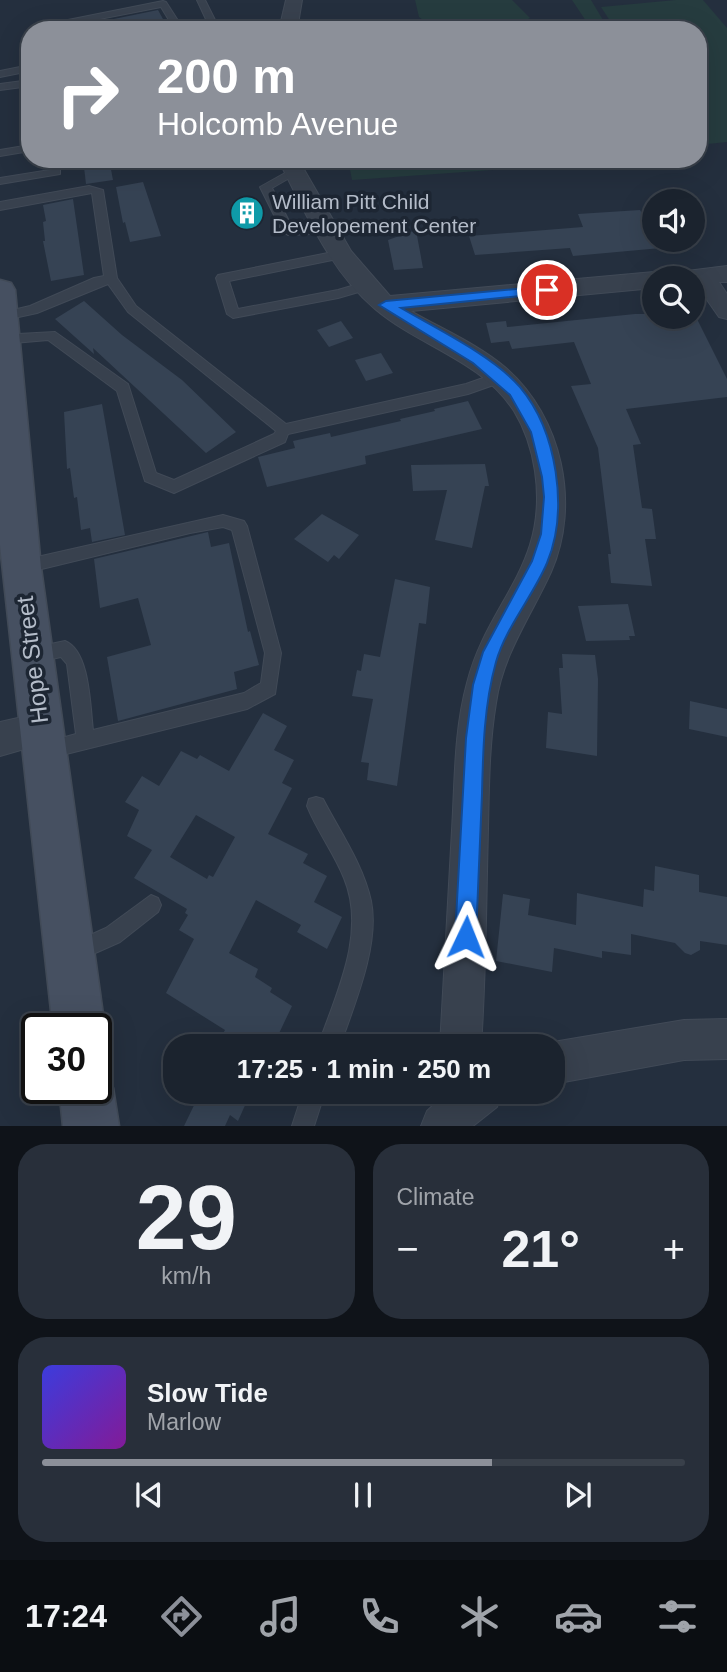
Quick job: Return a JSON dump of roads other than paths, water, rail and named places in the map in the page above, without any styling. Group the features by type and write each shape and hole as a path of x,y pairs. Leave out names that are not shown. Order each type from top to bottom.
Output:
{"main road":[{"name":"Hope Street","path":"1,315 5,445 18,573 77,1013"},
{"path":"88,1104 91,1126"}],"street":[{"path":"290,21 294,0"},
{"path":"293,168 336,242 375,295 477,360 515,391 538,432 546,457 552,497 549,534 539,562 489,657 482,685 475,738 462,1034"},
{"path":"705,276 727,274"},
{"path":"375,295 642,282"},
{"path":"705,290 727,311"},
{"path":"0,739 42,740"},
{"path":"565,1061 684,1040 727,1039"},
{"path":"442,1126 465,1104"}],"lane":[{"path":"201,0 212,21"},
{"path":"76,21 163,4 174,21"},
{"path":"0,74 21,70"},
{"path":"0,87 21,84"},
{"path":"0,153 21,150"},
{"path":"0,181 57,172"},
{"path":"0,206 89,189 97,190 111,279 132,309 274,420 282,430"},
{"path":"336,242 222,278 233,314 338,294 375,295"},
{"path":"1,315 33,310 98,281 111,279"},
{"path":"1,315 50,335 123,388 150,477 174,487 280,438 282,430"},
{"path":"282,430 468,389 500,377"},
{"path":"18,573 223,521 239,526 274,653 269,688 247,701 86,740 42,740"},
{"path":"31,656 65,649 75,661 86,740"},
{"path":"316,806 354,878 363,915 357,953 333,1034"},
{"path":"69,954 113,935 151,905"},
{"path":"303,1126 310,1104"}],"place":[{"name":"William Pitt Child Developement Center","path":"247,213"}]}
